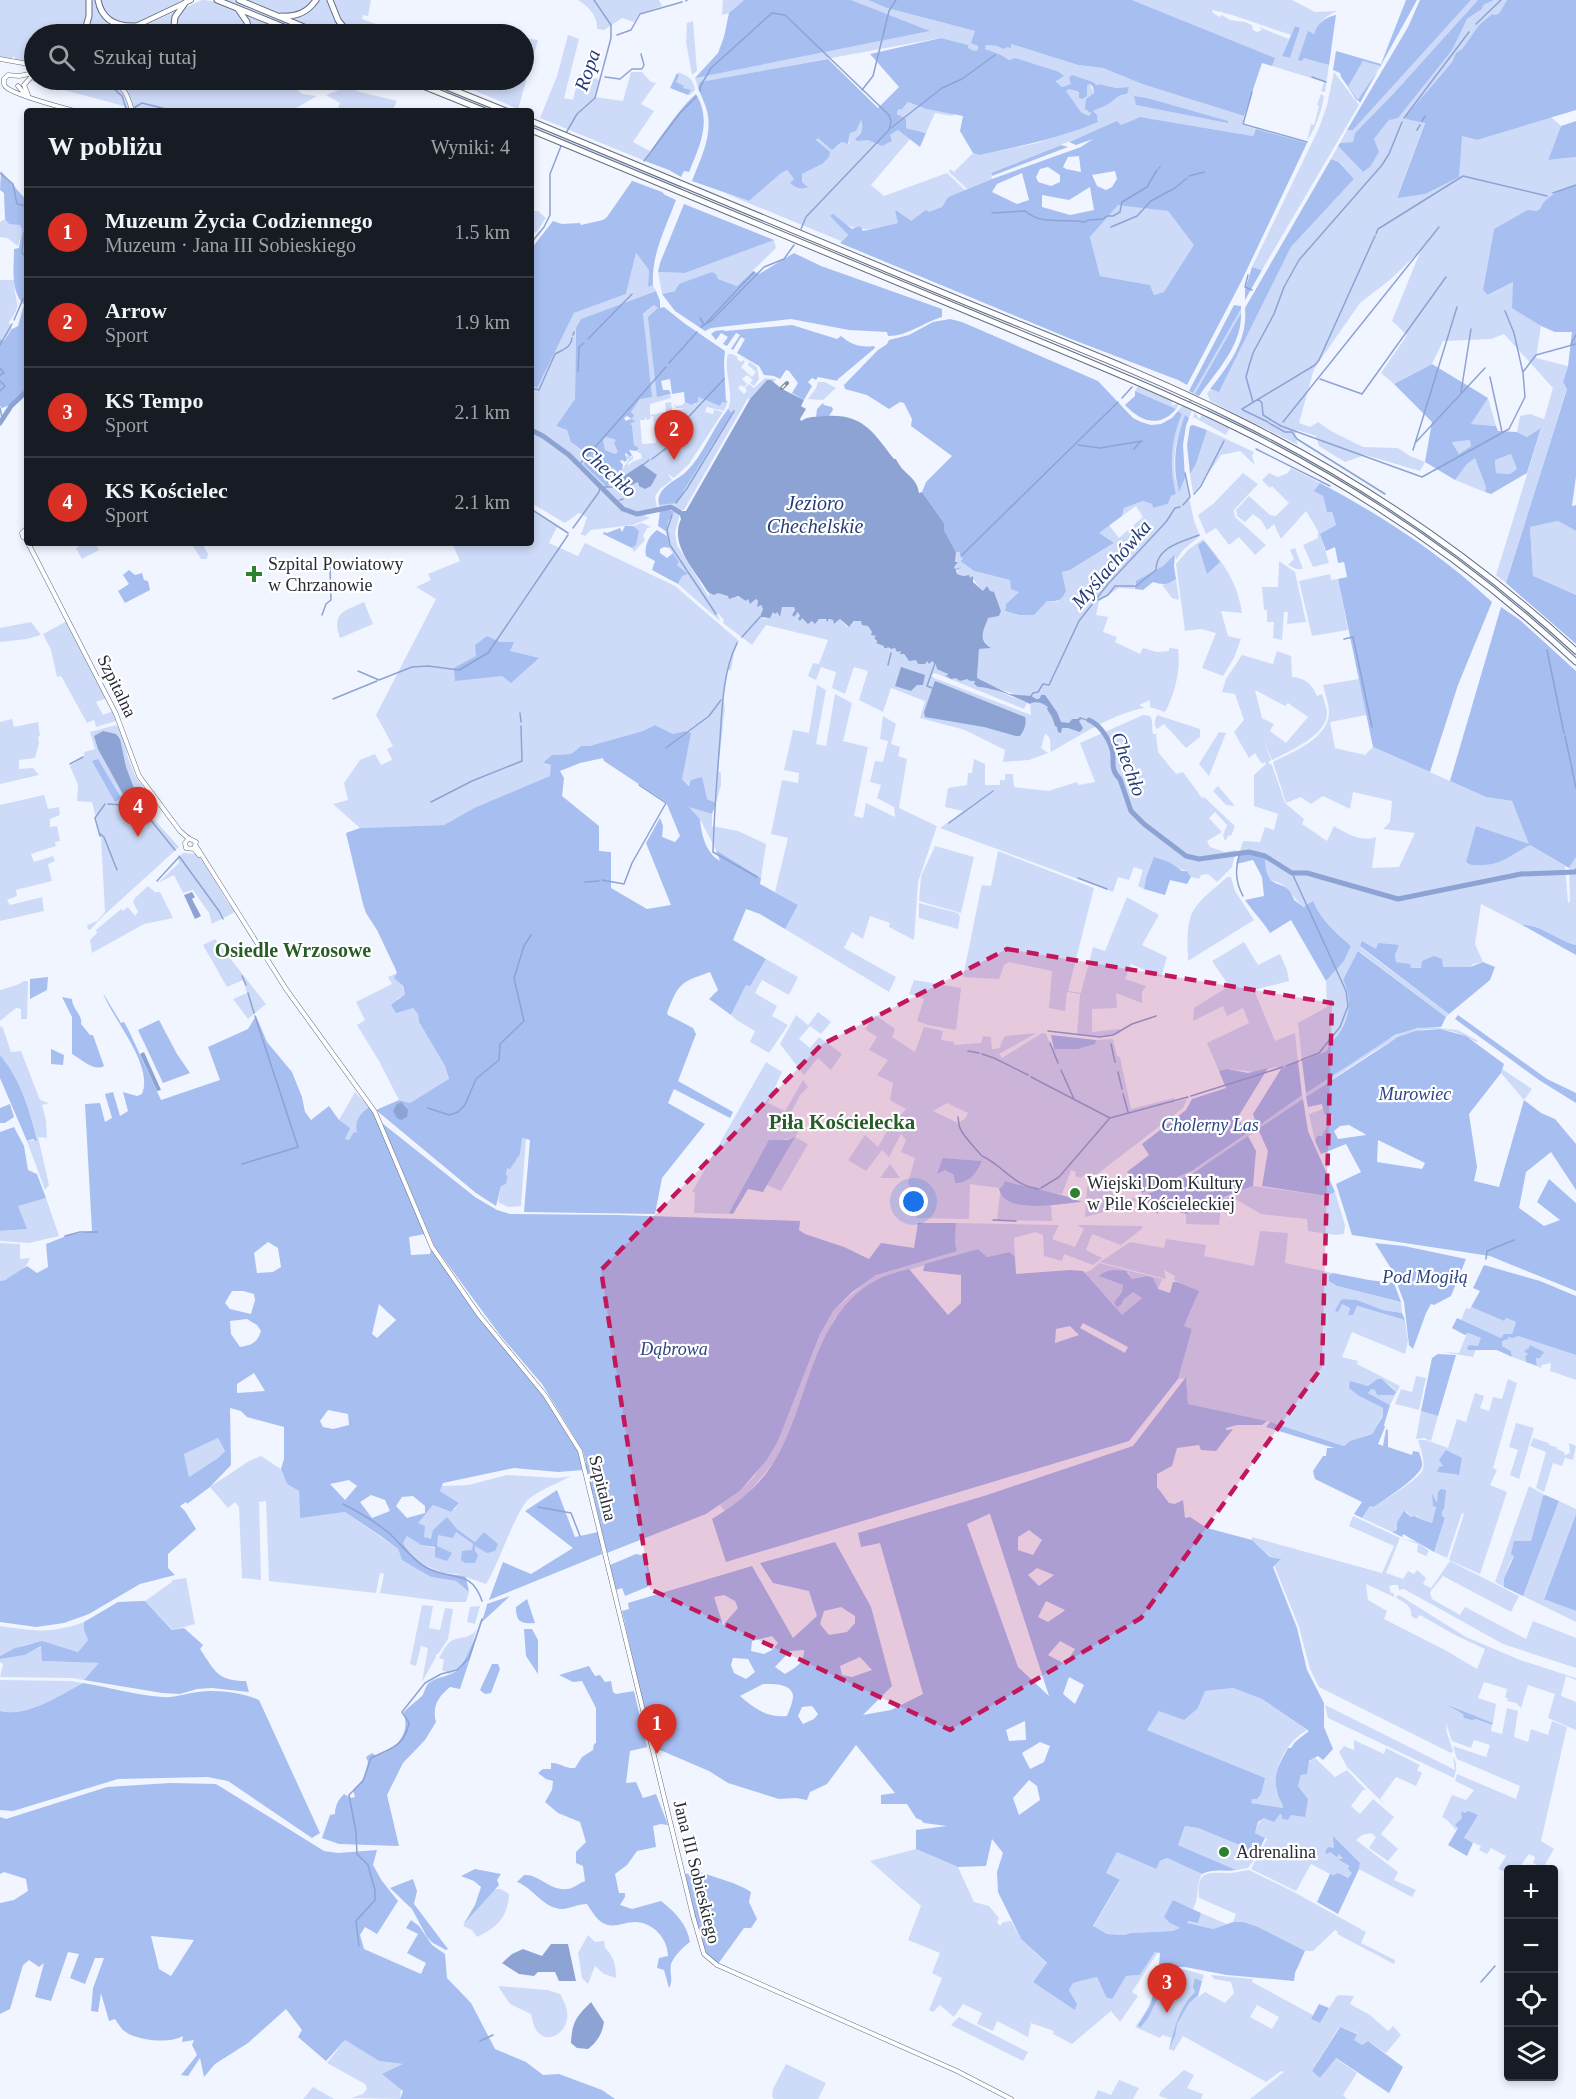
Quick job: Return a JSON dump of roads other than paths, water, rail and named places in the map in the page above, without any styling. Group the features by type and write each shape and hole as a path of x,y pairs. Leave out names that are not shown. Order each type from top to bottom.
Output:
{"highway":[{"path":"87,24 90,0"},
{"path":"98,0 102,13 117,24"},
{"path":"218,0 276,24"},
{"path":"239,0 297,24"},
{"path":"270,13 282,16 299,15 309,9 316,0"},
{"path":"330,0 341,24"},
{"path":"174,24 175,17 189,1"},
{"path":"237,8 247,24"},
{"path":"434,90 478,108"},
{"path":"454,90 499,108"},
{"path":"459,100 489,104"},
{"path":"534,123 1208,405 1313,459 1414,522 1502,587 1576,651"},
{"path":"534,131 1174,398 1301,461 1410,529 1490,588 1576,662"}],"main road":[{"path":"140,24 189,1"},
{"path":"0,59 24,63"},
{"path":"24,75 9,75 4,79 5,86 66,108"},
{"path":"16,76 28,96"},
{"path":"10,89 24,81"},
{"path":"25,90 28,96"},
{"path":"124,90 130,108"},
{"name":"Szpitalna","path":"30,546 120,722 139,776 187,840"},
{"path":"187,840 195,840 195,848 187,848 187,840"},
{"name":"Szpitalna","path":"195,848 299,1008 375,1112 432,1248 479,1315 539,1386 580,1451 609,1571"},
{"name":"Jana III Sobieskiego","path":"609,1571 704,1954 717,1965 957,2071 1011,2099"}],"water":[{"name":"Jezioro Chechelskie","path":"767,380 771,380 782,389 804,400 801,406 806,409 801,421 809,417 837,416 858,421 866,426 913,479 919,493 922,492 944,523 944,530 956,552 955,562 958,562 954,567 955,569 962,567 956,570 957,574 969,575 970,578 973,576 973,582 983,591 987,586 990,591 994,592 1001,611 999,616 988,618 985,626 983,638 991,648 979,649 977,678 1009,694 1031,696 1037,699 1045,695 1061,722 1069,723 1072,719 1080,717 1096,723 1081,719 1079,721 1083,728 1080,732 1062,728 1061,733 1058,732 1048,707 1037,703 1030,704 989,688 978,687 974,684 975,681 951,679 946,676 948,674 937,669 932,661 929,664 927,661 925,664 918,664 916,660 909,661 904,654 900,654 901,651 897,652 895,648 884,648 876,643 874,638 876,636 871,635 872,632 868,626 862,625 861,621 854,621 849,627 840,619 834,624 833,620 829,619 827,622 826,619 819,619 815,624 812,621 808,624 802,618 800,621 798,619 800,616 798,612 794,617 792,615 794,607 782,607 780,617 777,612 775,614 773,612 770,618 760,617 763,609 761,605 757,607 756,599 750,604 748,599 746,601 738,596 729,599 728,596 708,592 681,548 678,538 680,516 683,511 686,511 750,399"},
{"path":"642,464 657,475 651,486 645,489 639,486 638,482 625,488 621,486 621,478"},
{"path":"901,667 925,675 923,685 917,685 911,691 895,686"},
{"path":"935,681 1025,717 1024,729 1020,736 925,717 924,712"},
{"path":"103,731 116,734 120,739 126,767 137,796 136,802 125,798 98,749 94,736"},
{"path":"192,892 195,897 192,899 201,916 195,919 184,895"},
{"path":"144,1052 161,1090 157,1091 140,1054"},
{"path":"401,1102 408,1110 407,1117 401,1120 393,1111"},
{"path":"551,1944 568,1944 576,1981 559,1981 555,1972 538,1972 534,1976 519,1974 502,1963 512,1954 523,1949 542,1956"},
{"path":"591,2002 604,2022 602,2030 597,2040 588,2049 577,2048 571,2043 572,2030 578,2016"}],"waterway":[{"name":"Ropa","path":"566,133 577,114 595,98 611,38 611,25 594,0"},
{"path":"862,90 873,76 889,11 896,0"},
{"path":"1476,24 1501,0"},
{"path":"617,35 631,30 640,14 682,2"},
{"path":"700,91 711,68 772,13 785,15 889,115 891,121 889,130"},
{"path":"1404,118 1469,32"},
{"path":"605,77 620,79 632,69 642,69 644,65 641,54"},
{"path":"891,128 942,88 962,79 995,55"},
{"path":"1312,77 1326,82"},
{"path":"115,90 122,96 126,108"},
{"path":"1252,92 1243,124 1307,142"},
{"path":"644,161 680,113 696,97"},
{"path":"135,108 142,103 162,108"},
{"path":"1422,121 1425,116"},
{"path":"1253,402 1246,377 1253,353 1274,314 1284,287 1299,260 1382,165 1402,122"},
{"path":"1417,130 1420,125"},
{"path":"801,229 806,217 888,131"},
{"name":"Ropa","path":"534,239 550,215 550,174 561,146"},
{"path":"992,213 1025,211 1032,216 1054,221 1085,222 1103,219 1120,212 1122,202 1147,187 1157,170"},
{"path":"1189,176 1204,172"},
{"path":"0,173 13,184 17,204 24,205"},
{"name":"Myślachówka","path":"1376,234 1378,229 1463,176 1547,196"},
{"path":"1111,227 1137,216 1151,201 1175,188 1187,178"},
{"name":"Myślachówka","path":"1553,193 1576,185"},
{"path":"1283,422 1439,227"},
{"path":"24,233 22,252 24,255"},
{"name":"Myślachówka","path":"1242,409 1315,365 1319,360 1375,236"},
{"path":"701,327 712,320 764,267 784,259 794,245"},
{"path":"707,322 754,272"},
{"path":"1248,275 1245,287 1252,290"},
{"path":"1320,379 1362,394 1446,277"},
{"path":"588,339 632,294"},
{"path":"14,320 24,298"},
{"path":"1413,450 1457,307"},
{"path":"1258,399 1262,403 1263,415 1281,426 1422,477 1509,429 1525,397 1523,373 1514,333 1505,311"},
{"path":"700,318 704,324"},
{"path":"0,345 12,324"},
{"path":"1461,392 1471,329"},
{"path":"669,363 697,332"},
{"path":"1571,344 1576,335"},
{"path":"534,389 539,390 555,354 568,346 572,338"},
{"path":"578,371 579,347 584,343"},
{"path":"1523,372 1536,355 1576,344"},
{"path":"579,465 666,367"},
{"path":"0,368 4,373 0,375"},
{"path":"1416,442 1485,368"},
{"path":"1490,377 1502,432"},
{"path":"652,459 681,437 680,426 724,379"},
{"path":"0,381 5,386 0,391"},
{"path":"1122,398 1132,387"},
{"name":"Chechło","path":"0,423 11,406 24,394"},
{"path":"962,555 1118,402"},
{"path":"0,408 2,418"},
{"path":"1243,410 1268,422"},
{"path":"686,490 734,411"},
{"path":"1269,423 1285,432 1292,432 1297,439 1385,494"},
{"name":"Chechło","path":"534,432 569,455 623,509 637,514 671,507 687,517"},
{"path":"1078,445 1100,448 1142,441"},
{"name":"Myślachówka","path":"1194,494 1201,486 1224,441"},
{"path":"1134,449 1140,442"},
{"path":"1256,449 1330,486"},
{"path":"643,465 649,460"},
{"path":"1183,505 1190,497 1185,473"},
{"path":"573,528 599,492 600,486"},
{"name":"Chechło","path":"601,487 612,487"},
{"path":"676,503 685,491"},
{"name":"Myślachówka","path":"1031,696 1038,692 1043,684 1049,685 1079,621 1108,584 1166,522 1175,508 1180,507"},
{"path":"534,511 568,533"},
{"path":"672,515 667,530 670,545 716,614"},
{"path":"358,671 379,680 412,667 428,666 459,670 488,653 568,535"},
{"path":"1098,600 1108,595 1115,586 1136,586 1156,570 1160,556 1171,546 1199,535"},
{"path":"322,615 326,604 331,600 330,567"},
{"path":"742,637 760,617"},
{"path":"1344,639 1353,637 1372,727"},
{"path":"737,643 732,654 724,690 713,852 757,877"},
{"path":"1547,650 1564,733"},
{"path":"888,665 891,653"},
{"path":"932,688 927,686 935,663"},
{"path":"333,699 377,681"},
{"path":"666,748 709,716 721,700"},
{"path":"520,713 521,722"},
{"name":"Chechło","path":"1089,720 1102,730 1109,741 1114,771 1120,779 1131,811 1144,824 1186,856 1199,859 1249,852 1265,856 1292,873 1307,873 1398,899 1521,874 1576,872"},
{"path":"431,802 472,781 522,761 521,726"},
{"path":"1565,736 1576,788"},
{"path":"70,764 83,757"},
{"path":"602,880 624,884 632,863 666,803 639,785"},
{"path":"949,823 993,791"},
{"path":"136,802 175,850"},
{"path":"108,804 137,803"},
{"path":"100,836 95,818 105,804"},
{"path":"99,833 104,837 117,870"},
{"path":"1240,853 1237,875 1243,896"},
{"path":"179,856 223,919"},
{"path":"157,881 179,857"},
{"path":"1292,873 1346,991 1348,1006 1340,1027 1319,1053 1301,1060"},
{"path":"1078,878 1107,889"},
{"path":"585,882 599,881"},
{"path":"428,1108 449,1115 458,1112 465,1105 476,1079 499,1060 500,1044 524,1021 514,978 524,946 531,935"},
{"path":"242,976 246,985"},
{"path":"248,993 254,1013"},
{"path":"242,1164 298,1147 255,1016"},
{"path":"1048,1031 1100,1037 1113,1035 1132,1024 1156,1016"},
{"path":"1050,1043 1058,1063"},
{"path":"1111,1044 1115,1062"},
{"path":"968,1051 979,1053"},
{"path":"982,1054 1028,1075"},
{"path":"1286,1066 1299,1061"},
{"path":"1191,1096 1283,1067"},
{"path":"1061,1070 1074,1099"},
{"path":"1118,1072 1122,1089"},
{"path":"1031,1077 1110,1118 1188,1097"},
{"path":"1123,1094 1128,1112"},
{"path":"958,1117 959,1124"},
{"path":"1041,1188 1059,1177 1109,1119"},
{"path":"959,1125 965,1137 981,1155"},
{"path":"982,1156 1015,1180 1039,1189"},
{"path":"993,1220 1016,1221"},
{"path":"65,1236 80,1232 97,1232"},
{"path":"1486,1259 1487,1251 1514,1240"},
{"path":"586,1465 587,1471"},
{"path":"588,1474 592,1491"},
{"path":"343,1504 385,1530 422,1565 436,1572 466,1579 472,1584 482,1601"},
{"path":"538,1507 571,1513 580,1536"},
{"path":"359,1946 356,1921 375,1900 375,1890 368,1865 357,1854 356,1832 349,1795 363,1781 371,1758 396,1746 404,1737 409,1723 402,1712 425,1683 441,1674 457,1670 469,1658 482,1619"},
{"path":"1481,1982 1495,1966"},
{"path":"480,2041 493,2035"}],"railway":[{"path":"782,388 787,383"}],"place":[{"name":"Arrow","path":"674,460"},
{"name":"Szpital Powiatowy w Chrzanowie","path":"254,574"},
{"name":"KS Kościelec","path":"138,837"},
{"name":"Wiejski Dom Kultury w Pile Kościeleckiej","path":"1075,1193"},
{"name":"Muzeum Życia Codziennego","path":"657,1754"},
{"name":"Adrenalina","path":"1224,1852"},
{"name":"KS Tempo","path":"1167,2013"}],"district":[{"name":"Osiedle Wrzosowe","path":"293,950"},
{"name":"Piła Kościelecka","path":"842,1122"}],"park label":[{"name":"Murowiec","path":"1415,1094"},
{"name":"Cholerny Las","path":"1210,1125"},
{"name":"Pod Mogiłą","path":"1425,1277"},
{"name":"Dąbrowa","path":"674,1349"}]}
